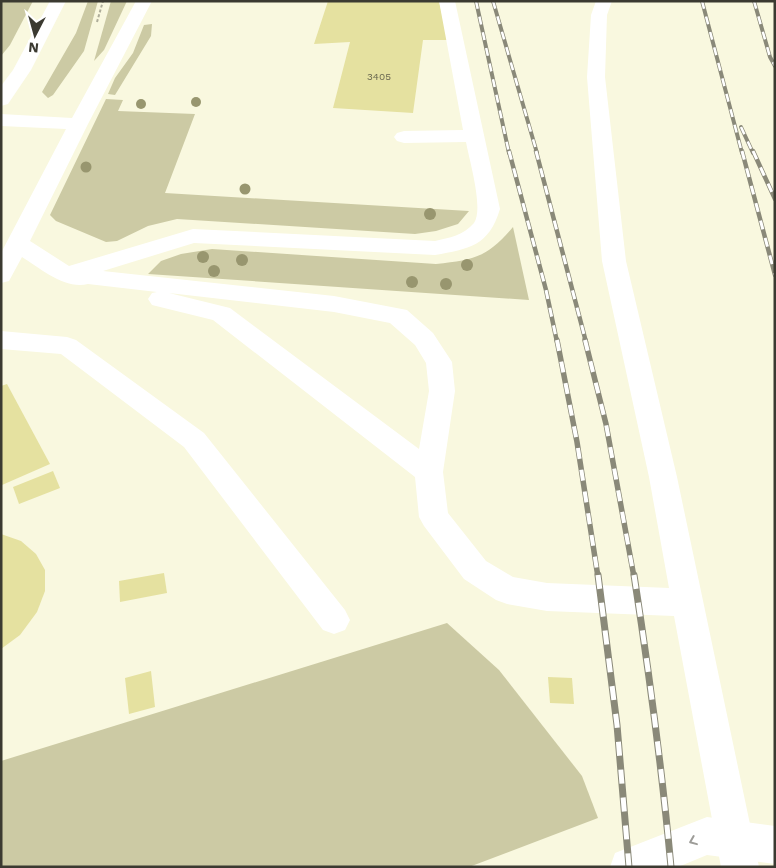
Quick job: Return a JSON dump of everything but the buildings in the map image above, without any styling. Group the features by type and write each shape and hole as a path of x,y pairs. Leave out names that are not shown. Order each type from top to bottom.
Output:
{"main road":[{"path":"1,100 22,70 58,1"},
{"path":"1,276 78,124 144,1"},
{"path":"66,274 193,236 435,248 462,243 484,226 489,209 447,1"},
{"path":"604,1 598,14 596,77 614,261 663,477 740,867"},
{"path":"1,120 78,124"},
{"path":"404,137 475,136"},
{"path":"18,244 66,274 221,314 428,472"},
{"path":"66,274 334,304 398,316 424,340 439,362 442,391 428,472 434,517 475,570 507,590 547,597 689,603"},
{"path":"1,340 67,346 194,440 334,620"},
{"path":"629,867 707,836 775,845"}],"shaded area":[{"path":"1,1 33,1 10,45 1,56"},
{"path":"88,1 98,1 84,51 53,95 48,98 42,92 76,33"},
{"path":"111,1 127,1 104,50 94,61"},
{"path":"152,24 151,36 115,95 108,94 115,78 133,53 144,25"},
{"path":"106,99 123,100 118,111 195,114 165,193 469,211 458,224 436,231 415,234 177,219 148,226 117,241 106,242 56,221 50,215"},
{"path":"513,227 529,300 148,274 161,261 181,254 212,249 436,264 461,261 488,251"},
{"path":"447,623 499,670 582,776 598,818 469,867 1,867 1,761"}],"railway":[{"path":"476,1 509,153"},
{"path":"493,1 537,153"},
{"path":"702,1 742,153"},
{"path":"754,1 770,57 775,66"},
{"path":"741,127 753,153"},
{"path":"509,151 546,290 557,342"},
{"path":"536,151 586,342"},
{"path":"742,151 775,275"},
{"path":"753,151 775,199"},
{"path":"557,340 577,442 598,577"},
{"path":"585,340 606,424 634,577"},
{"path":"598,575 617,725 629,867"},
{"path":"634,575 655,721 671,867"}]}
